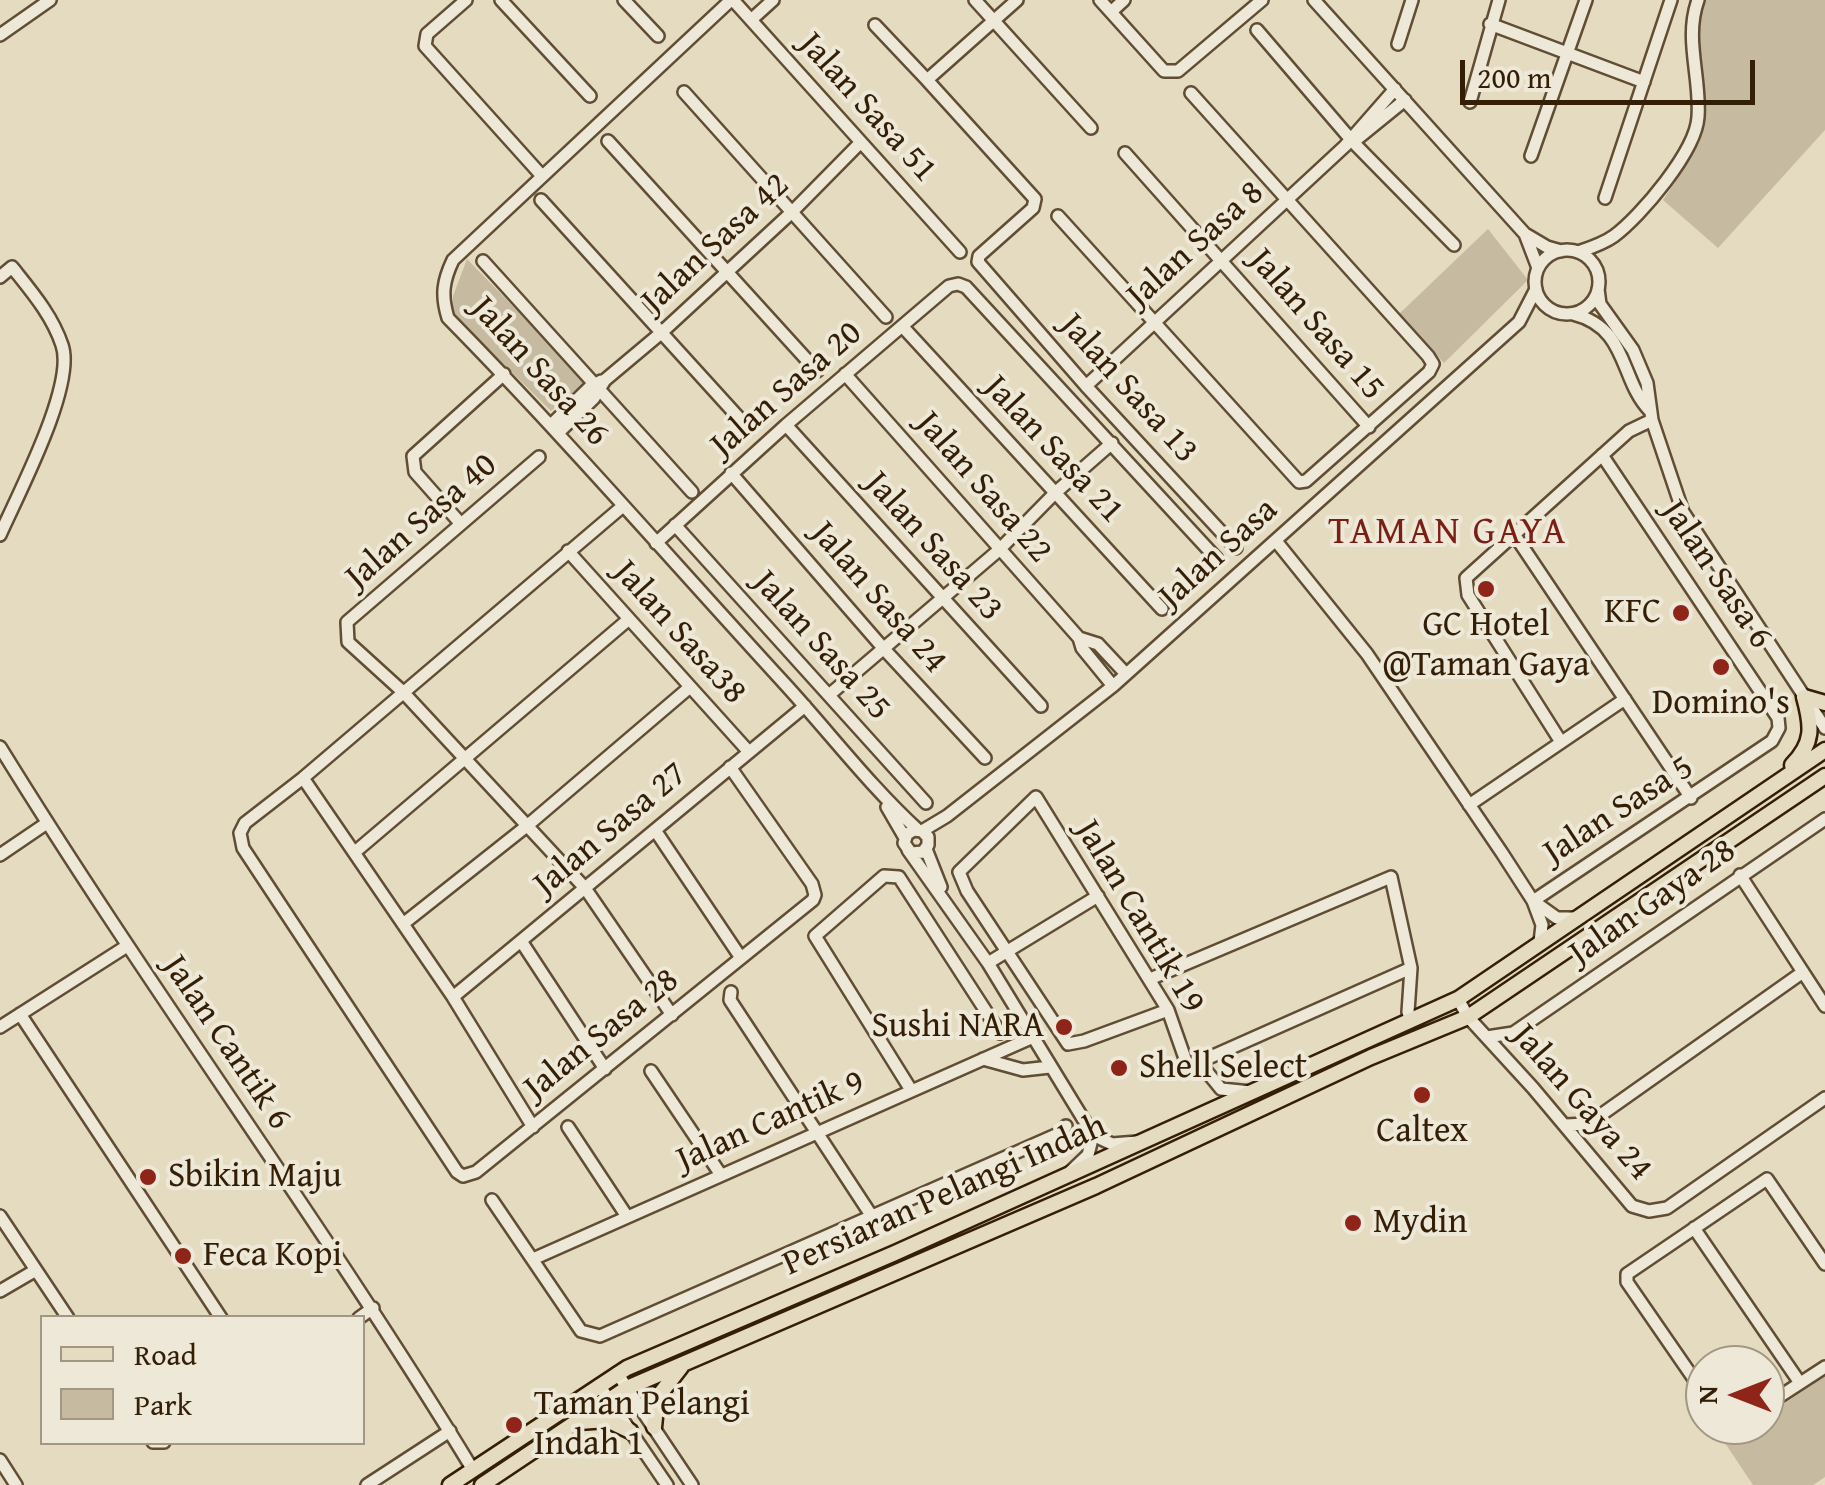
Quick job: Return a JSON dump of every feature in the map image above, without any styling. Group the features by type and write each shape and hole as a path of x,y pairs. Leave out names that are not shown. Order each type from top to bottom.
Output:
{"main road":[{"path":"1804,697 1825,704"},
{"path":"1779,778 1805,752 1810,718 1804,697"},
{"name":"Persiaran Pelangi Indah","path":"450,1485 617,1373 1063,1178 1458,999 1825,750"},
{"name":"Persiaran Pelangi Indah","path":"487,1482 627,1388 1096,1186 1369,1058 1468,1017 1825,776"},
{"path":"1798,794 1825,788"},
{"path":"654,1428 657,1398 681,1366"},
{"path":"575,1422 607,1420 630,1431"},
{"path":"473,1470 487,1482"}],"street":[{"path":"0,35 50,0"},
{"path":"466,0 428,34 425,46 542,176"},
{"path":"501,0 590,96"},
{"path":"624,0 658,36"},
{"name":"Jalan Sasa 26","path":"732,0 453,260 444,278 442,301 448,318 555,428 880,794 924,838"},
{"name":"Jalan Sasa 51","path":"732,0 960,252"},
{"path":"751,20 773,0"},
{"path":"974,0 1092,128"},
{"path":"875,25 927,80 1017,0"},
{"path":"1100,0 1164,71 1178,72 1262,0"},
{"path":"1111,12 1124,0"},
{"path":"1314,0 1525,234 1547,247 1586,256 1598,272"},
{"path":"1398,44 1412,0"},
{"path":"1470,102 1499,0"},
{"path":"1531,156 1586,0"},
{"path":"1606,198 1671,0"},
{"path":"1578,252 1610,239 1645,206 1696,131 1691,29 1698,0"},
{"path":"1490,24 1644,82"},
{"path":"1257,30 1350,143 1454,246"},
{"name":"Jalan Sasa 13","path":"927,80 1034,195 1033,208 980,256 981,266 1236,548"},
{"name":"Jalan Sasa 8","path":"1350,143 1395,90"},
{"path":"684,92 886,317"},
{"path":"1058,216 1299,482 1306,481 1429,372 1433,364 1191,93"},
{"name":"Jalan Sasa 8","path":"1086,386 1221,258 1404,100"},
{"path":"608,141 817,371"},
{"name":"Jalan Sasa 42","path":"555,428 594,398 600,384 792,212 860,143"},
{"name":"Jalan Sasa 15","path":"1125,153 1369,427"},
{"path":"541,200 749,429"},
{"path":"1525,234 1538,268 1536,289 1540,299 1554,312 1588,318 1612,342 1624,357 1641,402 1651,415"},
{"path":"1610,239 1598,272 1600,304 1634,350 1683,512 1825,728"},
{"path":"1538,268 1561,250"},
{"path":"483,261 600,384 692,492"},
{"path":"0,277 12,267 42,305 64,348 64,379 53,412 0,535"},
{"name":"Jalan Sasa 20","path":"656,543 786,424 949,286 958,284 966,287 1112,444"},
{"path":"1573,314 1594,300 1598,288"},
{"name":"Jalan Sasa","path":"1519,322 1536,289"},
{"name":"Jalan Sasa","path":"924,838 946,816 1113,686 1519,322 1542,312 1554,312"},
{"name":"Jalan Sasa 21","path":"904,327 1162,609"},
{"path":"461,524 414,472 413,456 504,374"},
{"name":"Jalan Sasa 22","path":"845,374 1079,638 1082,648 1113,686"},
{"path":"1561,742 1468,594 1465,583 1470,572 1651,415"},
{"name":"Jalan Sasa 23","path":"786,424 1041,706"},
{"path":"829,696 1000,550 1055,493 1112,444 1217,559"},
{"name":"Jalan Sasa 6","path":"1602,455 1778,718 1779,728"},
{"name":"Jalan Sasa 40","path":"403,692 348,642 347,622 539,458"},
{"name":"Jalan Sasa 24","path":"732,473 884,649 985,758"},
{"path":"534,1126 476,1172 463,1176 456,1172 244,848 240,834 246,823 623,506"},
{"name":"Jalan Sasa 25","path":"675,525 926,803"},
{"path":"1514,534 1690,798"},
{"path":"1276,541 1367,654 1469,804 1532,901 1542,926 1540,942"},
{"name":"Jalan Sasa38","path":"568,552 749,752"},
{"path":"355,852 629,620"},
{"name":"Jalan Sasa 22","path":"1079,638 1098,644 1126,674"},
{"path":"404,924 528,826 690,686"},
{"path":"403,692 586,888 672,1015"},
{"path":"1469,804 1624,699"},
{"name":"Jalan Sasa 27","path":"454,997 804,706"},
{"name":"Jalan Sasa 5","path":"1532,901 1772,741 1779,728"},
{"name":"Jalan Cantik 6","path":"0,747 127,946 373,1308 473,1470"},
{"name":"Jalan Sasa 28","path":"303,778 454,997 534,1126 813,900 815,894 730,768"},
{"name":"Jalan Sasa 26","path":"880,794 906,844 948,905"},
{"name":"Jalan Cantik 19","path":"1006,951 959,872 1036,798 1150,979 1194,1064"},
{"name":"Jalan Gaya 28","path":"1487,1037 1512,1032 1825,820"},
{"path":"0,855 48,824"},
{"path":"654,830 741,958"},
{"path":"924,838 915,854 906,844 910,832 924,838 948,905 1093,1135 1112,1144 1142,1142"},
{"path":"1740,875 1825,1006"},
{"path":"911,1090 816,942 818,930 884,876 899,877 1000,1033"},
{"path":"1150,979 1378,879 1391,877 1411,968 1411,1020"},
{"path":"988,964 1098,896"},
{"path":"1532,901 1557,918 1575,918"},
{"path":"521,941 605,1069"},
{"path":"0,1027 127,946"},
{"path":"1006,951 1068,1044 1168,1010"},
{"path":"1251,1092 1220,1090 1194,1064 1411,968"},
{"path":"1580,1142 1588,1124 1803,972"},
{"path":"730,992 730,1000 871,1215"},
{"name":"Jalan Gaya 24","path":"1458,999 1468,1017 1632,1206 1649,1211 1666,1208 1825,1098"},
{"path":"20,1014 219,1315"},
{"path":"1504,1054 1512,1032"},
{"name":"Jalan Cantik 9","path":"534,1259 1032,1038"},
{"path":"983,1059 1024,1070 1050,1066"},
{"path":"652,1071 722,1175"},
{"path":"1565,1125 1588,1124"},
{"path":"492,1200 581,1331 600,1336 1058,1134 1066,1126"},
{"path":"568,1127 626,1216"},
{"path":"1063,1178 1088,1155 1093,1135"},
{"path":"1685,1366 1626,1280 1629,1272 1767,1179 1825,1264"},
{"path":"0,1216 66,1315"},
{"path":"1694,1228 1800,1383"},
{"path":"0,1291 36,1270"},
{"path":"363,1315 373,1308"},
{"path":"1785,1393 1825,1367"},
{"path":"617,1373 692,1485"},
{"path":"599,1384 667,1485"},
{"path":"368,1485 450,1431"},
{"path":"0,1460 16,1485"}],"green space":[{"path":"1703,0 1825,0 1825,130 1718,248 1663,200 1692,156 1702,132 1698,29"},
{"path":"1488,229 1528,280 1444,363 1399,314"},
{"path":"467,259 586,381 551,411 453,314 453,296"},
{"path":"1825,1376 1825,1477 1813,1485 1753,1485 1726,1445 1785,1445 1785,1403"}],"place":[{"name":"GC Hotel @Taman Gaya","path":"1486,589"},
{"name":"KFC","path":"1681,613"},
{"name":"Domino's","path":"1721,667"},
{"name":"Sushi NARA","path":"1064,1027"},
{"name":"Shell Select","path":"1119,1068"},
{"name":"Caltex","path":"1422,1095"},
{"name":"Sbikin Maju","path":"148,1177"},
{"name":"Mydin","path":"1353,1223"},
{"name":"Feca Kopi","path":"183,1256"},
{"name":"Taman Pelangi Indah 1","path":"514,1425"}],"district":[{"name":"TAMAN GAYA","path":"1448,533"}]}
